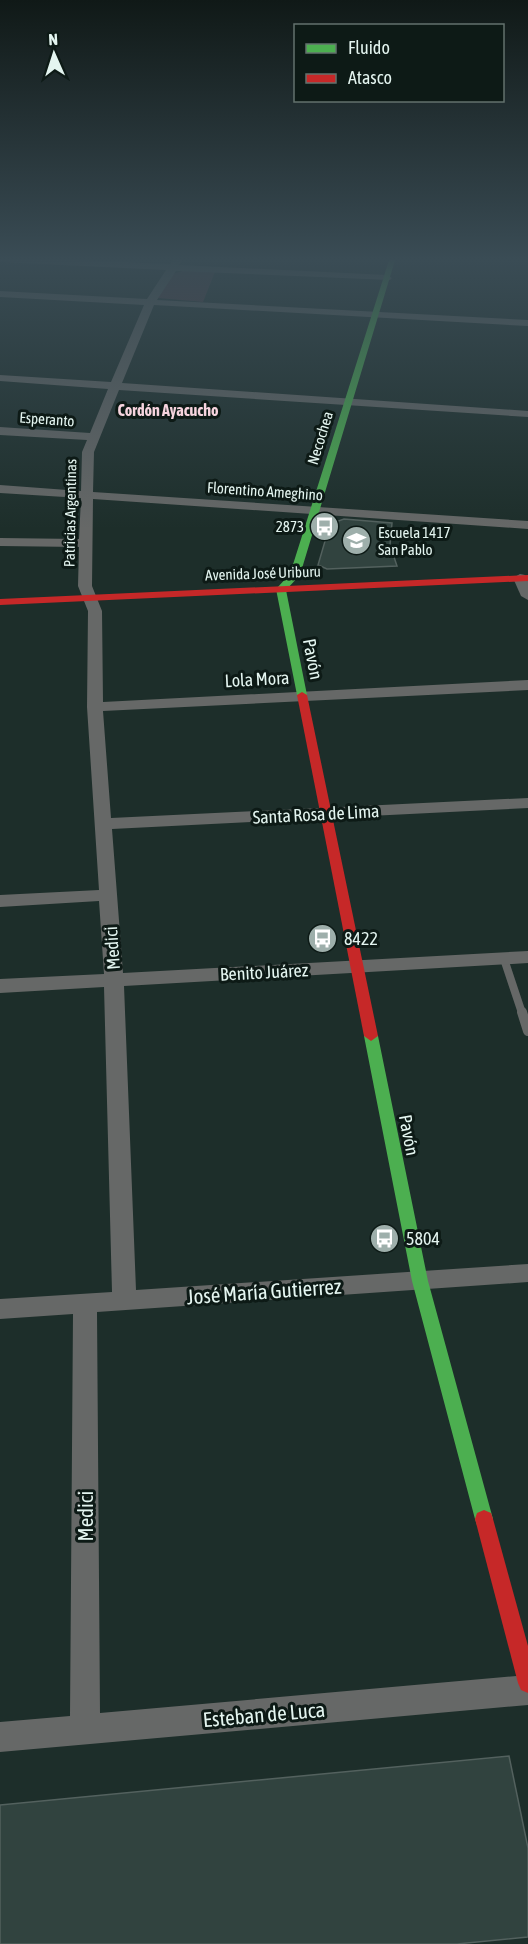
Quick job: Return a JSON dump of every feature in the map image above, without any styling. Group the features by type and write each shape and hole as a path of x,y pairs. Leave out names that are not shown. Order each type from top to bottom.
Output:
{"street":[{"name":"Patricias Argentinas","path":"90,597 85,586 88,452 132,348"},
{"name":"Necochea","path":"280,589 295,575 365,348"},
{"path":"0,378 528,414"},
{"name":"Esperanto","path":"0,431 93,438"},
{"name":"Florentino Ameghino","path":"0,489 528,525"},
{"path":"0,542 86,543"},
{"path":"524,578 528,596"},
{"name":"Avenida José Uriburu","path":"0,602 524,578"},
{"name":"Pavón","path":"280,589 420,1281 528,1683"},
{"name":"Medici","path":"90,597 95,611 95,707 114,980 124,1300"},
{"name":"Lola Mora","path":"95,707 528,685"},
{"name":"Santa Rosa de Lima","path":"103,824 528,803"},
{"path":"0,901 108,896"},
{"name":"Benito Juárez","path":"0,986 528,957"},
{"name":"José María Gutierrez","path":"0,1309 528,1273"},
{"name":"Medici","path":"85,1302 85,1729"},
{"name":"Esteban de Luca","path":"0,1737 528,1690"}],"lane":[{"path":"504,959 528,1031"}],"building":[{"name":"Escuela 1417 San Pablo","path":"344,519 392,523 390,545 397,566 327,569 318,565 330,524"},
{"path":"509,1756 528,1848 528,1937 457,1944 0,1944 0,1805"}],"traffic: fast":[{"path":"302,695 281,589 295,575 365,348"},
{"path":"371,1036 420,1281 484,1519"}],"traffic: jam":[{"path":"0,602 528,578"},
{"path":"302,695 371,1036"},
{"path":"484,1519 528,1683"}],"place":[{"name":"2873","path":"325,526"},
{"name":"Escuela 1417 San Pablo","path":"357,541"},
{"name":"8422","path":"323,938"},
{"name":"5804","path":"385,1238"}],"district":[{"name":"Cordón Ayacucho","path":"168,410"}]}
